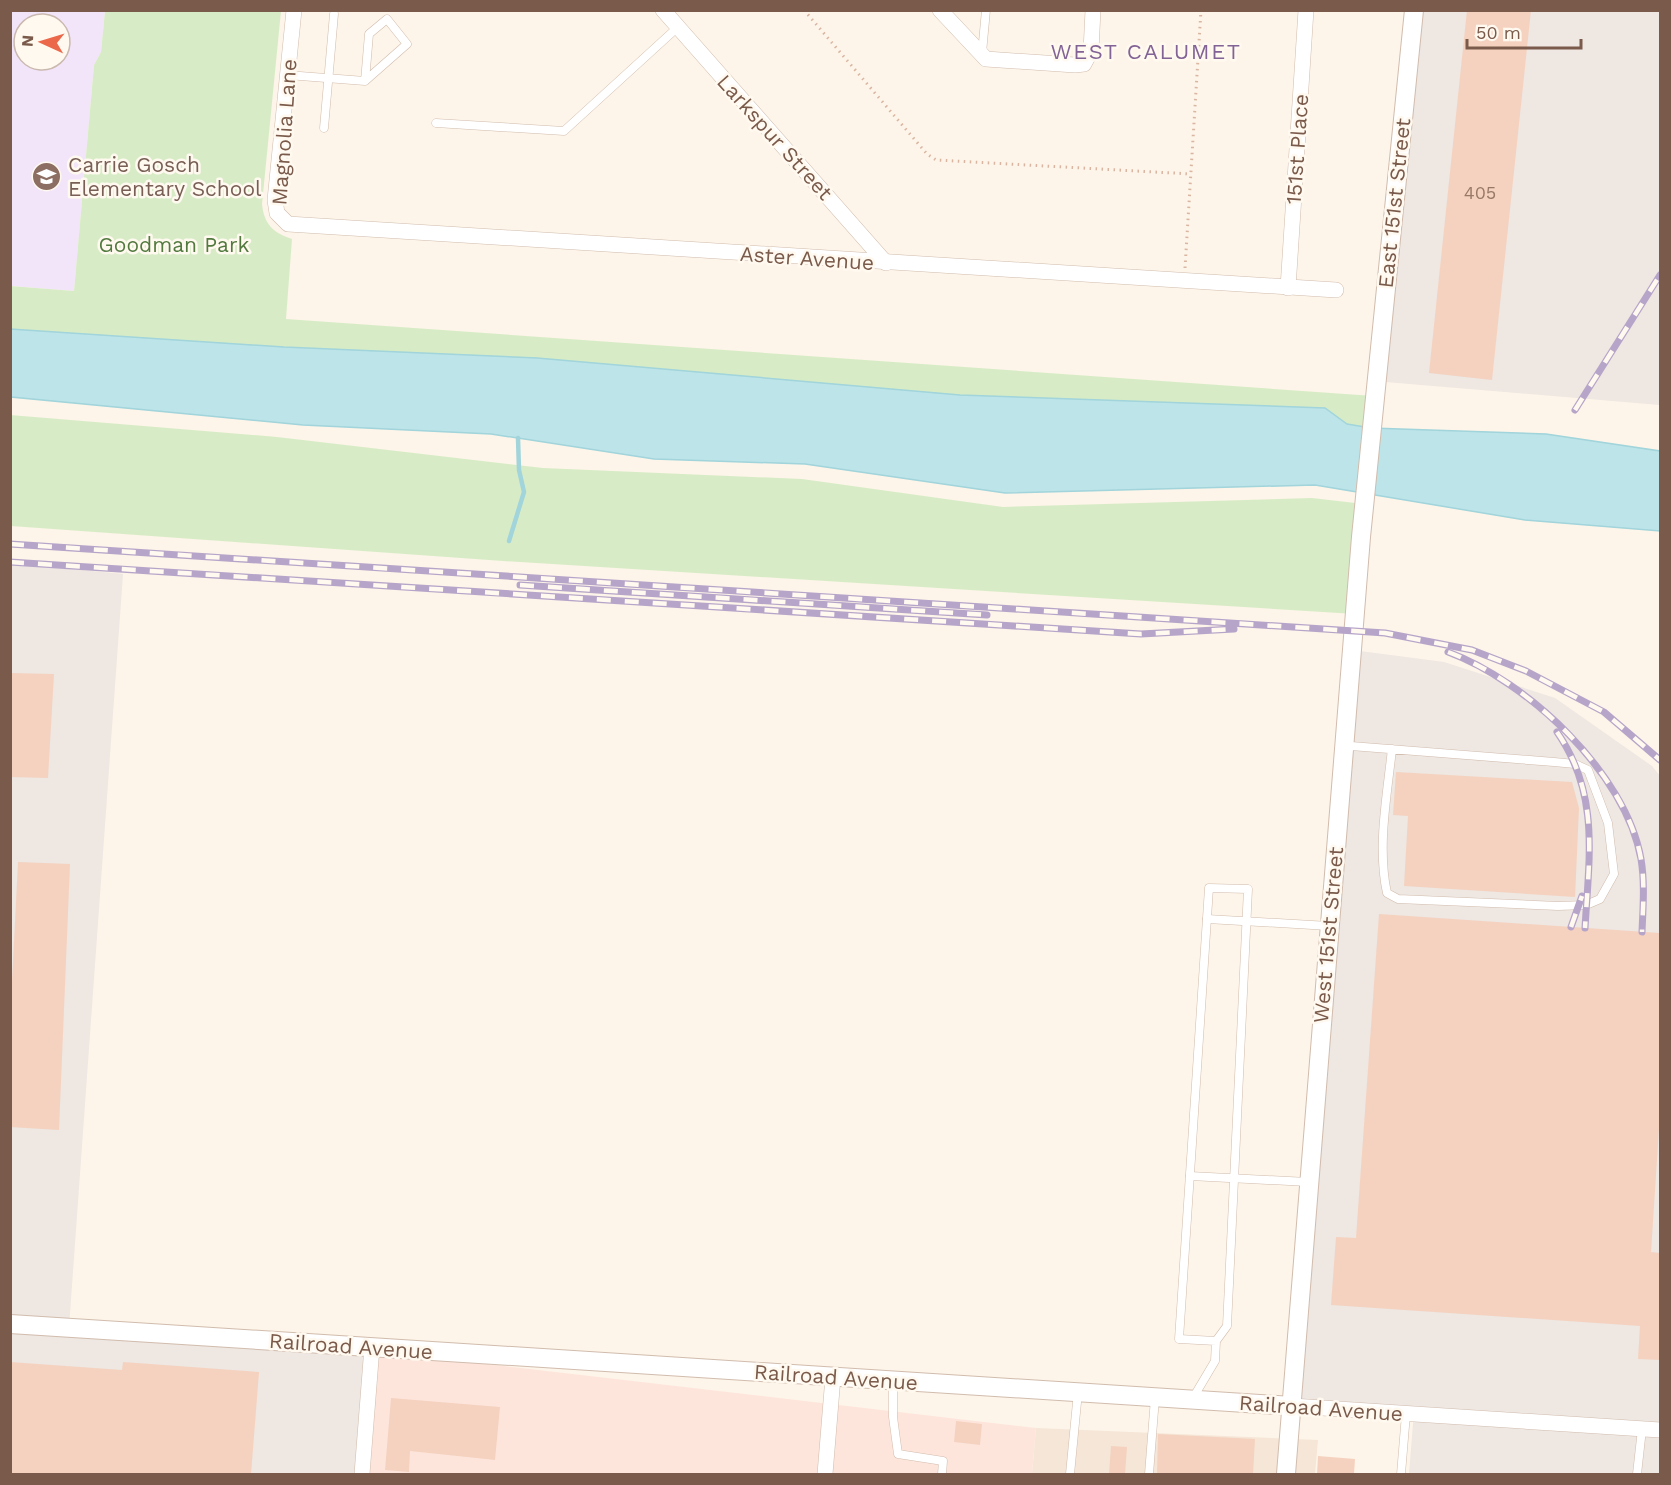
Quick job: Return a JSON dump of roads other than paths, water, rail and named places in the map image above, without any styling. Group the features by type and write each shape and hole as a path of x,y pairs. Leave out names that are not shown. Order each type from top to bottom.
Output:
{"street":[{"name":"Magnolia Lane","path":"280,218 275,200 294,10"},
{"name":"Larkspur Street","path":"663,10 886,262"},
{"path":"940,10 982,57 999,61 1064,65 1080,65 1086,62 1091,51 1094,10"},
{"name":"151st Place","path":"1288,288 1306,10"},
{"name":"East 151st Street","path":"1374,396 1414,10"},
{"name":"Aster Avenue","path":"280,218 293,225 1336,290"},
{"name":"West 151st Street","path":"1286,1474 1308,1182 1374,396"},
{"name":"Railroad Avenue","path":"10,1324 1660,1430"},
{"path":"362,1474 372,1347"},
{"path":"825,1474 833,1377"}],"lane":[{"path":"982,57 986,10"},
{"path":"324,128 334,14"},
{"path":"287,75 365,81 407,44 387,19 369,34 365,81"},
{"path":"436,123 564,131 678,27"},
{"path":"1344,746 1392,749 1575,764 1588,770 1608,823 1614,874 1600,899 1586,905 1558,906 1398,899 1387,893 1383,876 1384,821 1392,749"},
{"path":"1193,1400 1215,1360 1216,1341 1227,1326 1248,889 1209,888 1179,1339 1216,1341"},
{"path":"1207,919 1329,926"},
{"path":"1190,1176 1308,1182"},
{"path":"893,1380 893,1417 898,1454 943,1461 942,1474"},
{"path":"1070,1474 1078,1392"},
{"path":"1149,1474 1155,1397"},
{"path":"1401,1474 1406,1414"},
{"path":"1637,1474 1642,1429"}],"water":[{"path":"10,329 284,347 537,358 960,395 1325,408 1347,424 1371,428 1546,434 1660,451 1660,531 1525,520 1315,485 1005,493 805,464 654,459 491,434 303,425 11,397"}],"waterway":[{"path":"509,541 524,492 519,470 518,438"}],"railway":[{"path":"1575,410 1660,275"},
{"path":"10,544 1385,633 1472,650 1526,671 1604,712 1660,760"},
{"path":"10,562 1141,634 1234,629"},
{"path":"520,585 987,615"},
{"path":"1448,652 1509,684 1540,708 1594,763 1616,794 1632,827 1641,859 1642,932"},
{"path":"1557,732 1571,755 1586,803 1589,851 1585,928"},
{"path":"1571,927 1582,896"}],"place":[{"name":"Carrie Gosch Elementary School","path":"47,176"}],"district":[{"name":"WEST CALUMET","path":"1146,51"}],"park label":[{"name":"Goodman Park","path":"174,244"}]}
